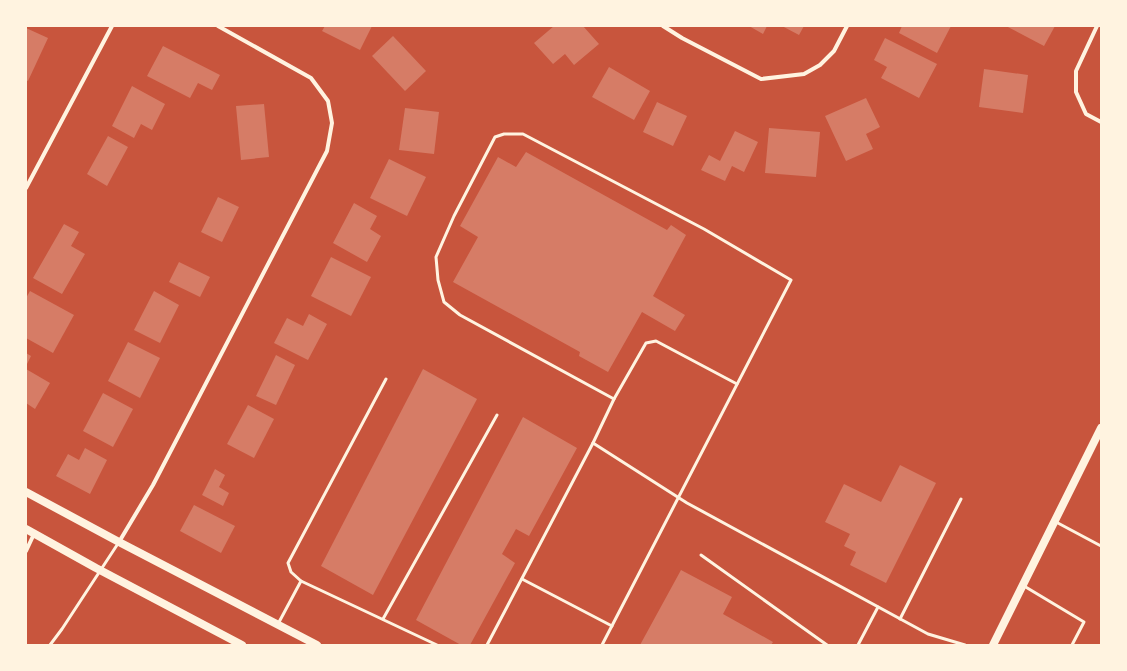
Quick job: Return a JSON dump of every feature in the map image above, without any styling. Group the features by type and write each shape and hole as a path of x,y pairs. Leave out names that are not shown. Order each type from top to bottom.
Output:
{"main road":[{"path":"993,645 1101,428"},
{"path":"26,492 317,645"},
{"path":"26,529 101,571 242,645"}],"street":[{"path":"26,188 112,26"},
{"path":"119,542 152,484 327,151 332,123 328,101 311,78 218,26"},
{"path":"663,26 682,38 761,79 804,74 820,65 834,51 847,26"},
{"path":"1097,26 1076,71 1076,92 1086,114 1101,122"},
{"path":"26,551 34,534"}],"lane":[{"path":"602,645 791,280 704,229 523,134 504,134 495,137 454,216 436,257 438,280 444,302 460,315 614,399"},
{"path":"487,645 593,443 614,399 646,343 656,341 738,384"},
{"path":"386,379 288,563 292,572 301,581 437,645"},
{"path":"383,619 497,415"},
{"path":"593,443 679,497 900,619 928,634 965,645"},
{"path":"900,619 961,499"},
{"path":"1054,522 1101,546"},
{"path":"50,645 119,542"},
{"path":"701,555 827,645"},
{"path":"522,579 612,626"},
{"path":"278,624 301,581"},
{"path":"1022,585 1084,622 1072,645"},
{"path":"858,645 878,607"}],"building":[{"path":"325,26 372,26 360,50 322,31"},
{"path":"554,26 583,26 599,44 574,65 565,54 553,64 534,43"},
{"path":"749,26 767,26 763,34"},
{"path":"782,26 804,26 799,35"},
{"path":"902,26 951,26 937,53 899,33"},
{"path":"1006,26 1055,26 1044,46"},
{"path":"26,28 48,38 28,81 26,80"},
{"path":"393,36 426,71 405,91 372,56"},
{"path":"885,38 937,64 919,98 881,78 887,67 874,60"},
{"path":"163,46 220,75 212,90 198,83 190,98 147,76"},
{"path":"609,67 650,91 634,120 592,97"},
{"path":"984,69 1028,75 1023,113 979,107"},
{"path":"132,86 165,104 152,130 141,124 134,138 112,126"},
{"path":"866,98 880,127 866,134 873,149 846,161 825,116"},
{"path":"657,102 687,116 673,146 643,132"},
{"path":"264,104 269,157 241,160 236,106"},
{"path":"405,108 439,112 434,154 399,150"},
{"path":"769,128 820,132 816,177 765,173"},
{"path":"735,131 758,142 744,172 732,166 725,181 701,170 709,155 720,161"},
{"path":"108,136 128,147 107,186 87,174"},
{"path":"526,152 667,230 671,225 686,235 653,296 685,315 675,331 642,312 608,372 579,356 580,352 453,282 478,237 460,226 498,157 516,167"},
{"path":"389,159 426,177 407,216 370,198"},
{"path":"218,197 239,207 222,242 201,232"},
{"path":"354,203 377,216 370,229 381,236 367,262 333,243"},
{"path":"64,224 79,232 71,246 85,254 62,294 33,278"},
{"path":"331,257 371,277 351,316 311,296"},
{"path":"179,262 210,277 200,297 169,282"},
{"path":"30,291 74,315 53,353 26,338 26,298"},
{"path":"154,291 179,305 160,343 134,330"},
{"path":"309,314 327,324 308,360 274,343 287,318 303,326"},
{"path":"128,342 160,358 140,398 108,381"},
{"path":"26,353 31,356 26,366"},
{"path":"276,355 295,365 276,405 256,396"},
{"path":"26,369 50,383 35,409 26,403"},
{"path":"423,369 477,399 373,595 321,566"},
{"path":"103,393 133,409 113,447 83,431"},
{"path":"248,405 274,419 254,458 227,444"},
{"path":"523,417 577,448 529,536 516,529 502,554 515,563 470,645 461,645 416,620"},
{"path":"85,448 107,460 90,494 56,476 68,454 79,460"},
{"path":"900,465 936,483 886,583 850,565 856,552 844,546 850,534 825,522 844,484 881,502"},
{"path":"215,469 225,475 219,487 229,493 223,506 202,495"},
{"path":"194,505 235,526 221,553 180,531"},
{"path":"681,570 732,597 723,614 773,642 771,645 640,645"}]}
